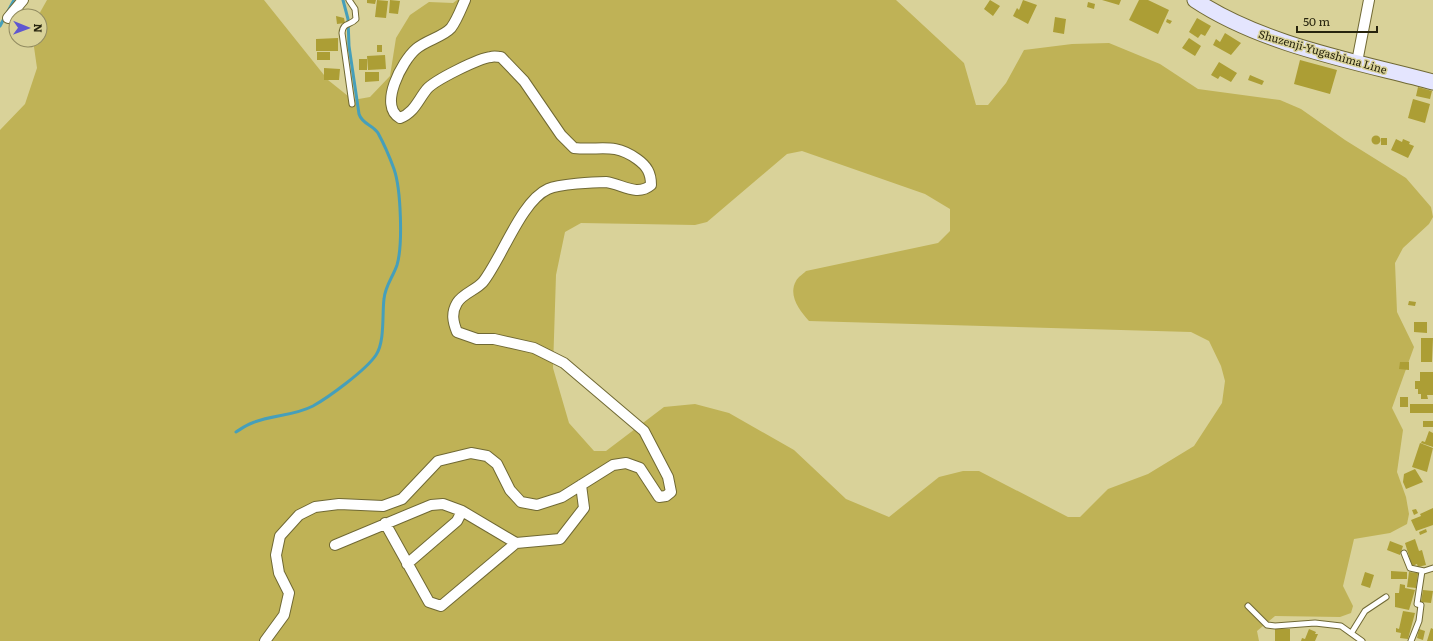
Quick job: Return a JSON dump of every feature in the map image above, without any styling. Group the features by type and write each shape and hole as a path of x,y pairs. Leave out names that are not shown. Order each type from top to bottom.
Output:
{"main road":[{"name":"Shuzenji-Yugashima Line","path":"1195,0 1218,15 1273,39 1433,82"}],"street":[{"path":"16,8 23,0"},
{"path":"265,641 284,615 289,593 278,573 276,556 280,536 299,516 315,507 339,504 383,506 402,499 438,461 471,453 487,456 497,464 510,490 522,502 537,505 562,497 613,465 626,462 640,468 659,497 666,496 671,492 668,477 644,431 564,363 534,348 494,339 477,339 457,332 453,323 454,311 458,302 482,283 527,209 544,192 549,189 592,182 607,182 639,191 646,189 651,185 650,172 643,163 625,150 613,148 574,148 562,135 524,81 501,57 492,56 478,61 439,80 428,88 414,108 406,116 400,118 394,115 390,105 396,78 408,57 416,48 450,29 465,0"},
{"path":"1357,62 1369,0"},
{"path":"335,545 385,523 431,506 443,504 462,512 516,543 560,540 584,508 581,485"},
{"path":"407,564 457,521 462,512"},
{"path":"385,523 429,602 440,606 516,543"}],"lane":[{"path":"350,0 357,16 354,22 345,25 342,33 352,104"},
{"path":"1404,553 1410,568 1422,571 1433,568"},
{"path":"1411,641 1421,612 1421,605 1417,604 1422,571"},
{"path":"1352,632 1365,611 1386,597"},
{"path":"1248,606 1267,625 1328,624 1341,626 1352,632 1362,641"}],"shaded area":[{"path":"47,0 264,0 328,80 353,100 370,97 390,76 396,38 410,15 429,2 453,3 457,0 896,0 964,63 976,105 988,105 1006,83 1024,50 1072,44 1109,43 1160,64 1198,89 1280,100 1301,109 1345,140 1406,178 1431,207 1433,217 1429,224 1403,248 1395,263 1397,312 1414,347 1392,408 1403,430 1397,472 1406,497 1409,514 1407,524 1390,533 1354,539 1343,586 1353,606 1351,613 1340,617 1275,616 1257,631 1259,641 0,641 0,130 25,104 37,68 34,48 48,48 48,8 42,8","holes":["802,151 925,194 950,209 950,231 938,243 806,271 799,277 794,286 793,292 798,307 809,321 1191,332 1209,341 1221,366 1225,381 1222,403 1194,446 1148,474 1108,489 1080,517 1068,517 979,471 963,471 939,477 889,517 846,499 794,450 729,413 695,404 664,407 606,451 594,451 569,423 553,368 556,275 565,232 581,223 695,225 707,222 787,154"]}],"building":[{"path":"367,0 376,0 375,4 367,3"},
{"path":"377,0 388,1 386,18 375,17"},
{"path":"390,0 400,1 398,14 389,13"},
{"path":"990,0 1000,6 993,16 984,9"},
{"path":"1023,0 1037,5 1028,24 1013,16 1017,8 1019,10"},
{"path":"1102,0 1121,0 1119,5"},
{"path":"1139,0 1148,0 1169,10 1158,34 1129,20"},
{"path":"1088,2 1095,4 1094,9 1087,7"},
{"path":"336,16 344,18 345,23 337,24"},
{"path":"1055,17 1066,19 1064,34 1053,32"},
{"path":"1197,18 1211,26 1205,36 1201,34 1198,38 1189,32"},
{"path":"1167,19 1172,21 1170,24 1166,22"},
{"path":"1225,33 1241,43 1231,55 1213,45 1216,39 1220,42"},
{"path":"338,38 338,51 316,51 316,39"},
{"path":"1189,38 1201,46 1195,56 1182,48"},
{"path":"377,45 382,45 382,52 377,52"},
{"path":"317,52 330,52 330,60 317,60"},
{"path":"385,55 386,69 368,70 367,56"},
{"path":"359,59 367,59 367,70 359,70"},
{"path":"1300,60 1337,70 1330,94 1294,84"},
{"path":"1219,62 1237,73 1231,82 1220,76 1218,79 1211,75"},
{"path":"324,68 340,69 339,80 324,80"},
{"path":"365,72 379,72 379,81 365,82"},
{"path":"1250,75 1264,81 1262,85 1248,80"},
{"path":"1418,87 1432,91 1430,99 1416,96"},
{"path":"1413,99 1430,104 1425,123 1408,118"},
{"path":"1374,136 1378,136 1380,140 1378,144 1374,144 1372,142 1372,138"},
{"path":"1381,138 1387,138 1387,145 1381,145"},
{"path":"1396,139 1402,142 1403,139 1410,142 1409,144 1414,146 1408,158 1391,150"},
{"path":"1409,301 1416,302 1415,306 1408,305"},
{"path":"1414,322 1427,322 1427,333 1414,332"},
{"path":"1421,338 1433,338 1432,362 1421,362"},
{"path":"1400,362 1409,362 1409,370 1399,369"},
{"path":"1420,372 1433,372 1433,395 1427,395 1428,399 1421,399 1421,394 1418,394 1418,389 1415,389 1415,381 1420,381"},
{"path":"1400,397 1408,397 1408,407 1400,407"},
{"path":"1410,404 1433,404 1433,413 1410,413"},
{"path":"1423,421 1433,421 1433,427 1423,427"},
{"path":"1429,431 1433,433 1433,447 1421,443 1422,441 1425,442"},
{"path":"1420,443 1433,448 1427,472 1412,467"},
{"path":"1415,469 1423,482 1406,489 1403,482 1404,474"},
{"path":"1433,508 1433,525 1416,531 1411,520 1421,516 1420,514"},
{"path":"1416,509 1418,513 1414,515 1412,510"},
{"path":"1426,529 1427,532 1420,535 1419,532"},
{"path":"1415,539 1419,551 1422,550 1426,565 1418,567 1417,564 1412,566 1405,543"},
{"path":"1390,541 1403,546 1400,555 1387,550"},
{"path":"1391,571 1407,572 1407,579 1391,579"},
{"path":"1365,572 1374,575 1370,588 1361,585"},
{"path":"1409,572 1418,573 1416,588 1407,587"},
{"path":"1400,584 1405,585 1405,588 1415,590 1409,610 1395,607 1395,593 1399,593"},
{"path":"1423,590 1433,591 1431,603 1421,602"},
{"path":"1403,611 1415,613 1408,639 1400,638 1401,633 1396,632 1396,628 1399,629"},
{"path":"1431,628 1433,629 1433,641 1427,641"},
{"path":"1275,629 1290,629 1290,641 1275,641"},
{"path":"1309,629 1316,632 1315,634 1318,634 1315,641 1301,641 1302,638 1305,639"},
{"path":"1419,629 1425,631 1423,640 1417,638"}],"waterway":[{"path":"0,26 14,0"},
{"path":"236,432 259,420 298,412 320,402 347,383 364,368 376,355 381,343 385,294 387,286 397,265 399,256 401,231 400,203 394,169 387,151 376,130 363,120 359,114 349,46 348,19 343,0"}]}
